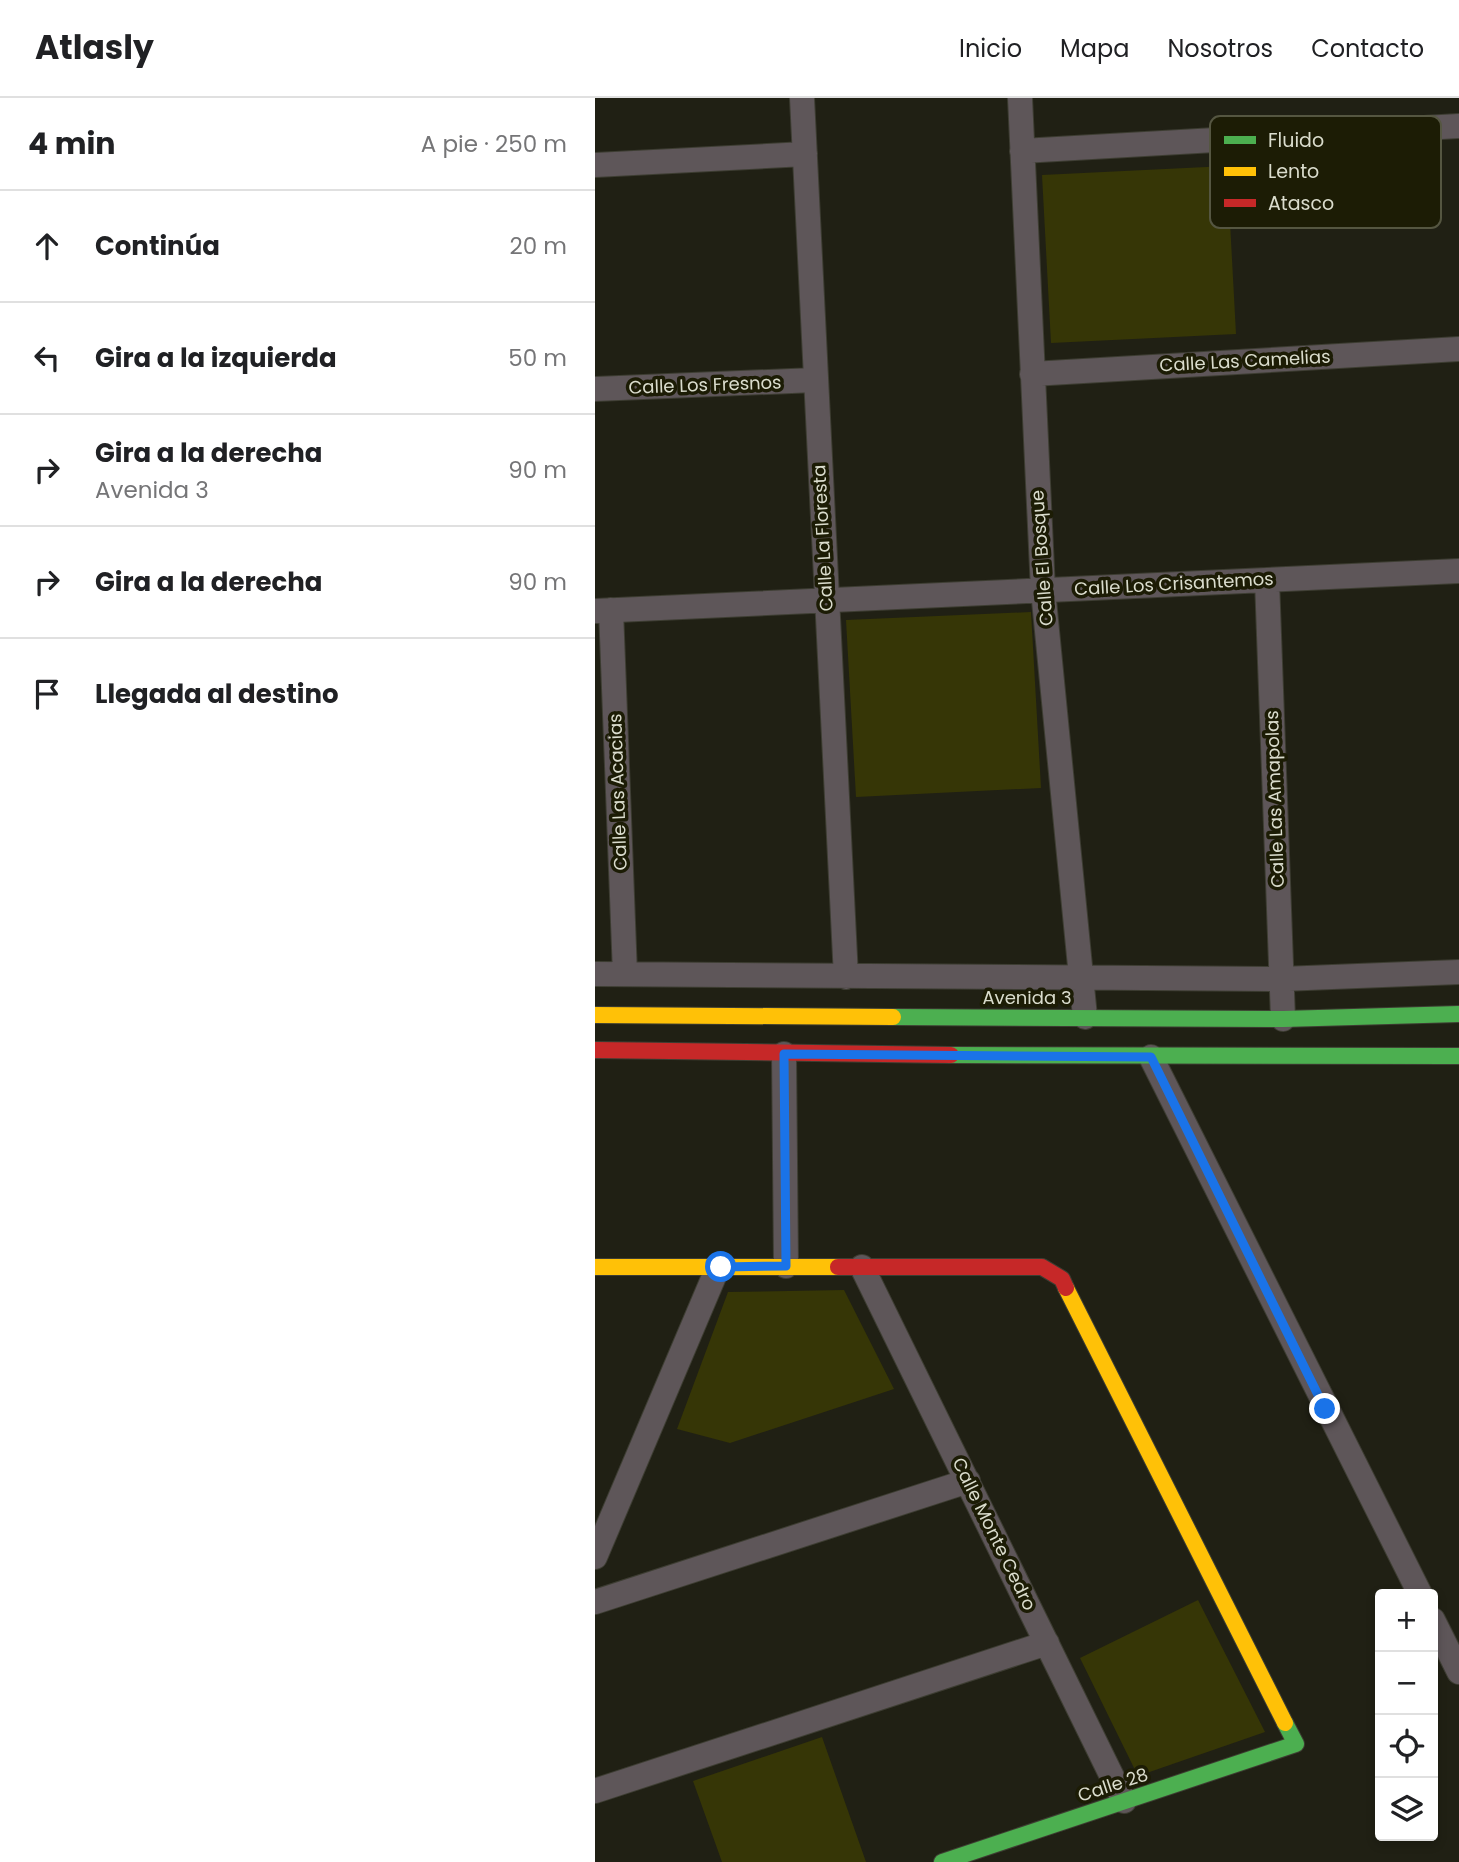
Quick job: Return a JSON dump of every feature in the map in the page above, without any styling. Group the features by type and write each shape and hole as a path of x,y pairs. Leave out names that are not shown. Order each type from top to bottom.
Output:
{"street":[{"name":"Calle La Floresta","path":"802,98 846,977"},
{"name":"Calle El Bosque","path":"1020,98 1043,590 1085,1017"},
{"path":"1441,127 1459,126"},
{"path":"1023,151 1210,140"},
{"path":"595,165 805,154"},
{"name":"Calle Las Camelias","path":"1032,374 1459,349"},
{"name":"Calle Los Fresnos","path":"595,390 815,380"},
{"name":"Calle Los Crisantemos","path":"603,611 1459,571"},
{"name":"Calle Las Amapolas","path":"1268,580 1283,1019"},
{"name":"Calle Las Acacias","path":"603,611 625,974"},
{"path":"595,974 1282,979 1459,972"},
{"name":"Avenida 3","path":"595,1015 1283,1019 1459,1014"},
{"path":"595,1050 1151,1057 1459,1056"},
{"path":"784,1054 786,1266"},
{"path":"1151,1057 1417,1589"},
{"path":"595,1267 862,1267"},
{"path":"595,1557 718,1267"},
{"name":"Calle Monte Cedro","path":"862,1267 1124,1801"},
{"name":"Calle 28","path":"862,1267 1042,1267 1062,1279 1296,1744 942,1862"},
{"path":"595,1602 968,1481"},
{"path":"1438,1630 1459,1672"},
{"path":"595,1791 1047,1643"}],"shaded area":[{"path":"1210,167 1210,228 1230,228 1236,334 1051,343 1042,175"},
{"path":"1031,612 1041,788 856,797 846,620"},
{"path":"844,1290 894,1389 730,1443 677,1429 728,1292"},
{"path":"1198,1600 1265,1732 1138,1776 1080,1658"},
{"path":"822,1737 866,1862 722,1862 693,1781"}],"traffic: fast":[{"path":"893,1017 1283,1019 1459,1014"},
{"path":"951,1055 1459,1056"},
{"path":"942,1862 1296,1744 1285,1723"}],"traffic: slow":[{"path":"595,1015 893,1017"},
{"path":"595,1267 838,1267"},
{"path":"1066,1288 1285,1723"}],"traffic: jam":[{"path":"595,1050 951,1055"},
{"path":"838,1267 1042,1267 1062,1279 1066,1288"}],"route":[{"path":"721,1267 786,1266 784,1054 1151,1057 1325,1409"}]}
